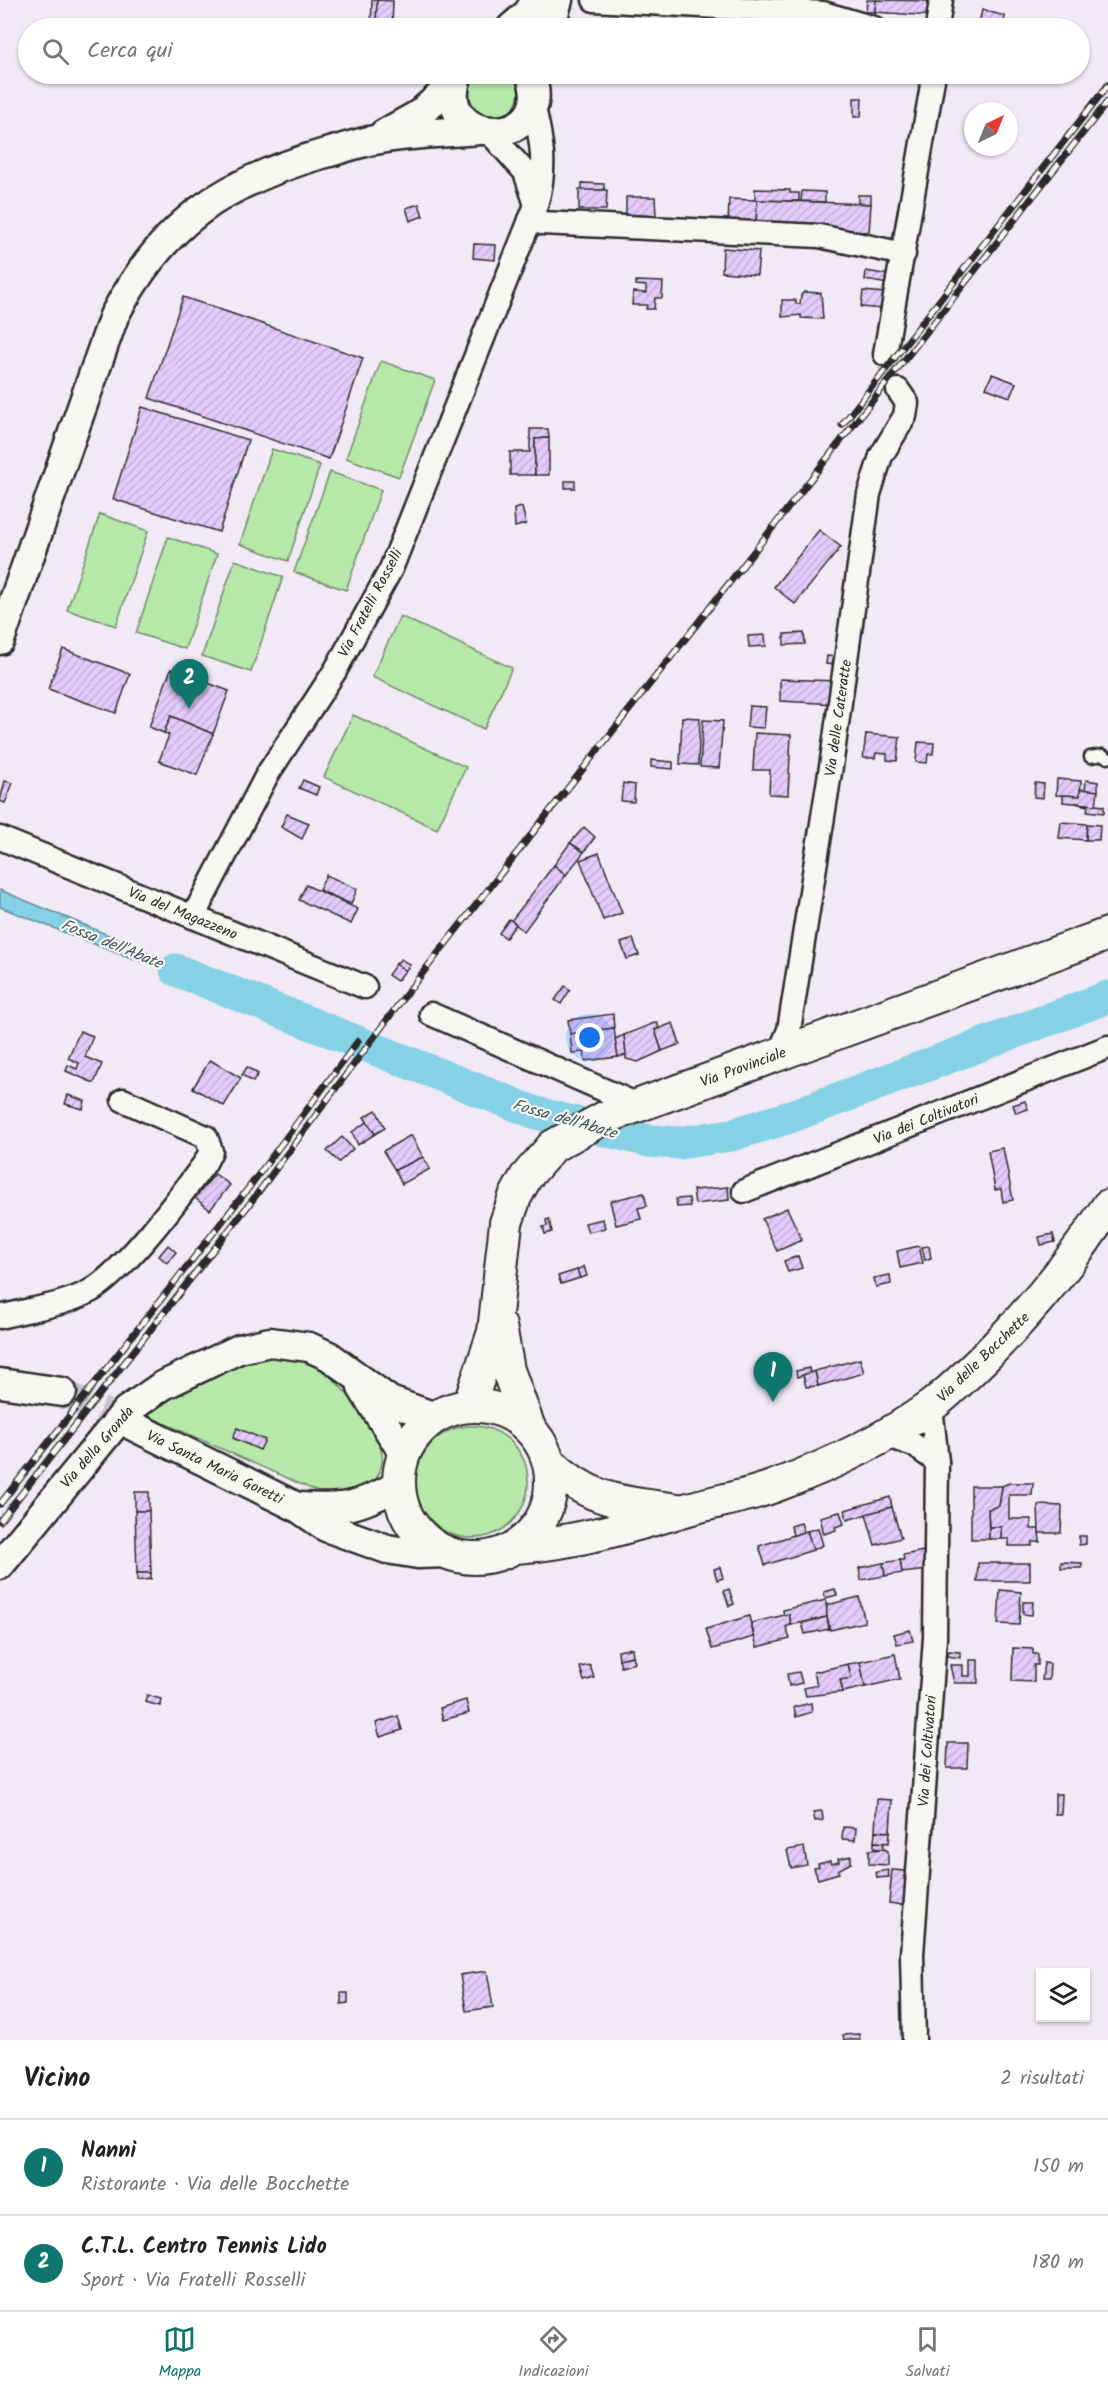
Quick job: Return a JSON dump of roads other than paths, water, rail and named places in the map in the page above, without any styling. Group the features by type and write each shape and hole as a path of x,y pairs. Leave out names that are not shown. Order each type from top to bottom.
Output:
{"main road":[{"name":"Via Provinciale","path":"469,1406 483,1372 498,1314 506,1223 526,1177 554,1146 604,1118 1108,934"},
{"name":"Via delle Bocchette","path":"516,1547 554,1545 637,1527 685,1510 775,1486 833,1462 885,1435 931,1406 969,1373 1035,1306 1085,1243 1108,1206"},
{"name":"Via Provinciale","path":"498,1314 508,1370 529,1428"},
{"path":"469,1406 501,1411 529,1428 542,1444 549,1462 552,1481 550,1501 543,1519 531,1535 516,1547 500,1555 482,1559 464,1558 446,1553 422,1538 412,1526 400,1500 398,1485 404,1454 411,1439 435,1417 469,1406"},
{"name":"Via delle Bocchette","path":"549,1462 567,1480 606,1499 685,1510"}],"street":[{"path":"522,18 537,0"},
{"path":"553,18 558,0"},
{"path":"594,0 823,14 838,18"},
{"path":"938,18 941,0"},
{"path":"374,140 418,115 451,84"},
{"path":"455,84 454,98 458,111 467,122 484,131 525,172 533,212 541,223 819,236 904,254"},
{"path":"0,640 114,316 130,286 175,229 197,211 252,179 283,166 374,140 484,131 501,132 521,123 533,84"},
{"name":"Via Fratelli Rosselli","path":"193,917 267,775 335,671 391,568 533,212 544,179 533,84"},
{"path":"885,354 932,84"},
{"name":"Via delle Cateratte","path":"779,1054 789,1030 831,771 868,502 881,456 905,416 907,403 898,390"},
{"name":"Via del Magazzeno","path":"0,838 365,987"},
{"path":"431,1014 638,1106"},
{"name":"Via dei Coltivatori","path":"744,1191 1108,1047"},
{"path":"1069,1062 1108,1060"},
{"path":"0,1317 78,1296 106,1279 149,1233 205,1163 211,1150 206,1137 123,1100"},
{"name":"Via della Gronda","path":"0,1565 116,1421 136,1403 162,1386 220,1356 270,1342 309,1347 329,1356 390,1401 435,1417"},
{"name":"Via della Gronda","path":"352,1374 404,1454"},
{"path":"0,1383 62,1392"},
{"name":"Via dei Coltivatori","path":"914,2040 912,1954 935,1638 937,1462 931,1406"},
{"name":"Via Santa Maria Goretti","path":"133,1426 297,1507 326,1527 387,1549 418,1554 446,1553"},
{"path":"885,1435 914,1445 937,1462"},
{"name":"Via Santa Maria Goretti","path":"297,1507 335,1510 370,1502 398,1485"}],"lane":[{"path":"1090,757 1103,755 1108,758"}],"water":[{"path":"0,890 118,939 218,987 114,952 0,907"}],"waterway":[{"name":"Fossa dell'Abate","path":"176,970 536,1113 649,1141 679,1143 731,1135 787,1118 1108,997"}],"tunnel":[{"path":"885,354 898,390"},
{"path":"62,1392 133,1426"}],"railway":[{"path":"842,425 1108,85"},
{"path":"0,1521 251,1202 410,989 1108,101"},
{"path":"0,1504 247,1190 358,1041"}],"place":[{"name":"C.T.L. Centro Tennis Lido","path":"189,709"},
{"name":"Nanni","path":"773,1402"}]}
